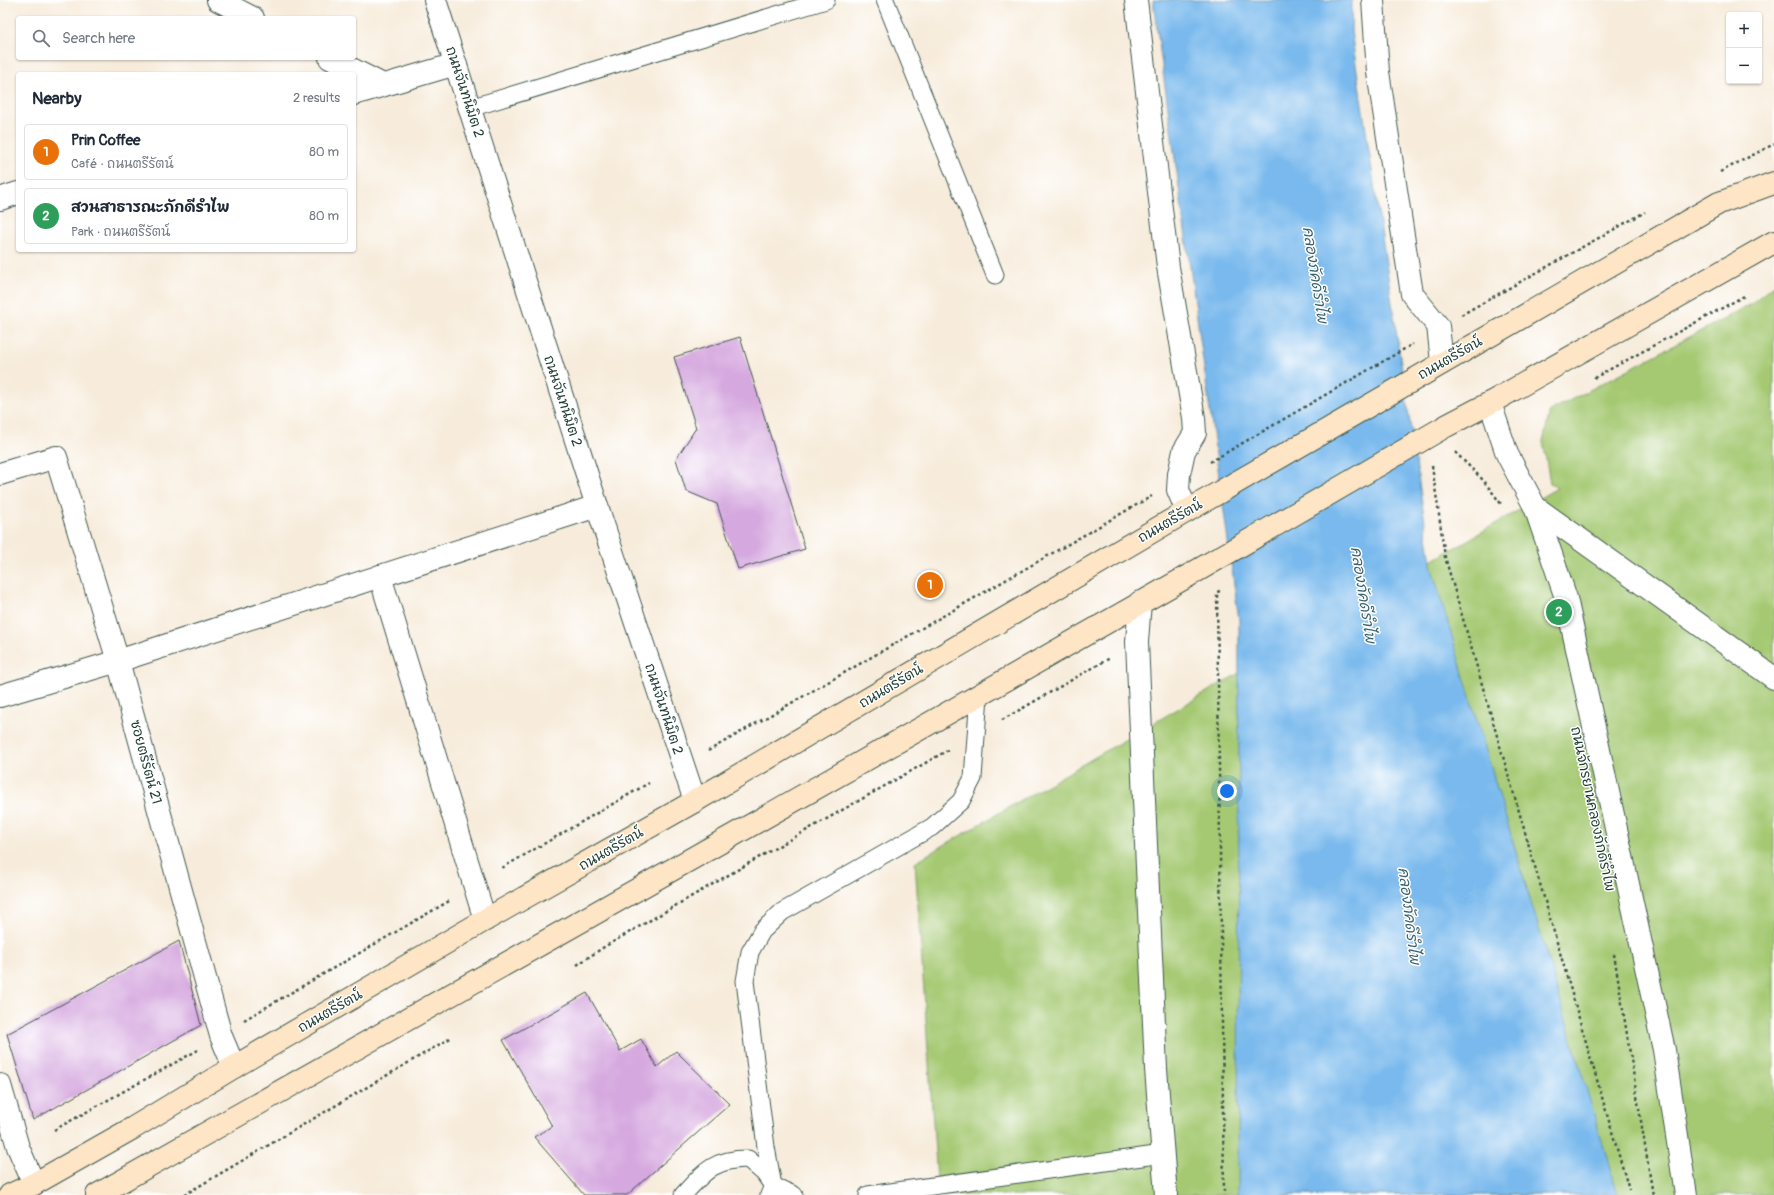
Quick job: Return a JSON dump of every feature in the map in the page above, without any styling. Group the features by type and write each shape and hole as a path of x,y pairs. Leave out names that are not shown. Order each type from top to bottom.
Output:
{"main road":[{"name":"ถนนตรีรัตน์","path":"10,1195 34,1184 134,1128 234,1067 485,920 695,801 1442,362 1719,203 1774,183"},
{"path":"97,1195 760,820 1188,576 1446,426 1490,403 1774,242"}],"street":[{"path":"218,0 249,16"},
{"name":"ถนนจันทนิมิต 2","path":"435,0 597,506 695,801"},
{"path":"1136,0 1168,267 1194,418 1195,433 1184,451 1179,474 1178,490 1187,511"},
{"path":"1373,0 1378,72 1412,294 1438,326 1442,362"},
{"path":"334,60 383,85"},
{"path":"356,93 456,64"},
{"path":"0,199 16,194"},
{"path":"1490,403 1507,454 1535,507 1566,598 1664,1050 1686,1195"},
{"name":"ซอยตรีรัตน์ 21","path":"0,474 56,457 118,661 221,1036 234,1067"},
{"path":"0,696 118,661 597,506"},
{"path":"1535,507 1774,678"},
{"path":"380,576 485,920"},
{"path":"1140,602 1137,650 1156,1069 1166,1195"},
{"path":"0,1085 18,1147 34,1184"}],"lane":[{"path":"470,108 826,0"},
{"path":"885,0 995,275"},
{"path":"771,1190 745,981 750,952 762,931 782,912 932,827 961,801 973,778 979,695"},
{"path":"868,1195 1163,1154"},
{"path":"683,1195 698,1178 713,1167 731,1159 748,1159 764,1174 771,1190"},
{"path":"771,1190 794,1195"}],"path":[{"path":"1587,381 1746,295"},
{"path":"1206,464 1414,343"},
{"path":"1454,451 1483,480 1506,510"},
{"path":"1432,463 1445,557 1629,1190"},
{"path":"708,751 1158,492"},
{"path":"1217,592 1224,1195"},
{"path":"995,724 1111,658"},
{"path":"577,965 604,947 756,859 954,747"},
{"path":"502,868 649,783"},
{"path":"244,1020 453,899"},
{"path":"1612,948 1653,1195"},
{"path":"184,1195 452,1037"},
{"path":"54,1130 198,1050"}],"green space":[{"path":"1774,285 1774,1195 938,1195 915,862 1557,488 1550,483 1543,442 1550,411 1748,306"}],"water":[{"name":"คลองภัคดีรำไพ","path":"1153,0 1352,0 1351,31 1432,569 1618,1195 1238,1195 1239,620"}],"building":[{"path":"740,337 805,549 738,569 717,504 686,491 676,459 696,428 674,357"},
{"path":"179,941 201,1025 33,1120 7,1034"},
{"path":"587,993 620,1051 641,1039 657,1067 676,1051 730,1104 627,1195 584,1195 534,1137 552,1126 503,1040"}],"place":[{"name":"Prin Coffee","path":"930,585"},
{"name":"สวนสาธารณะภักดีรำไพ","path":"1559,612"}]}
